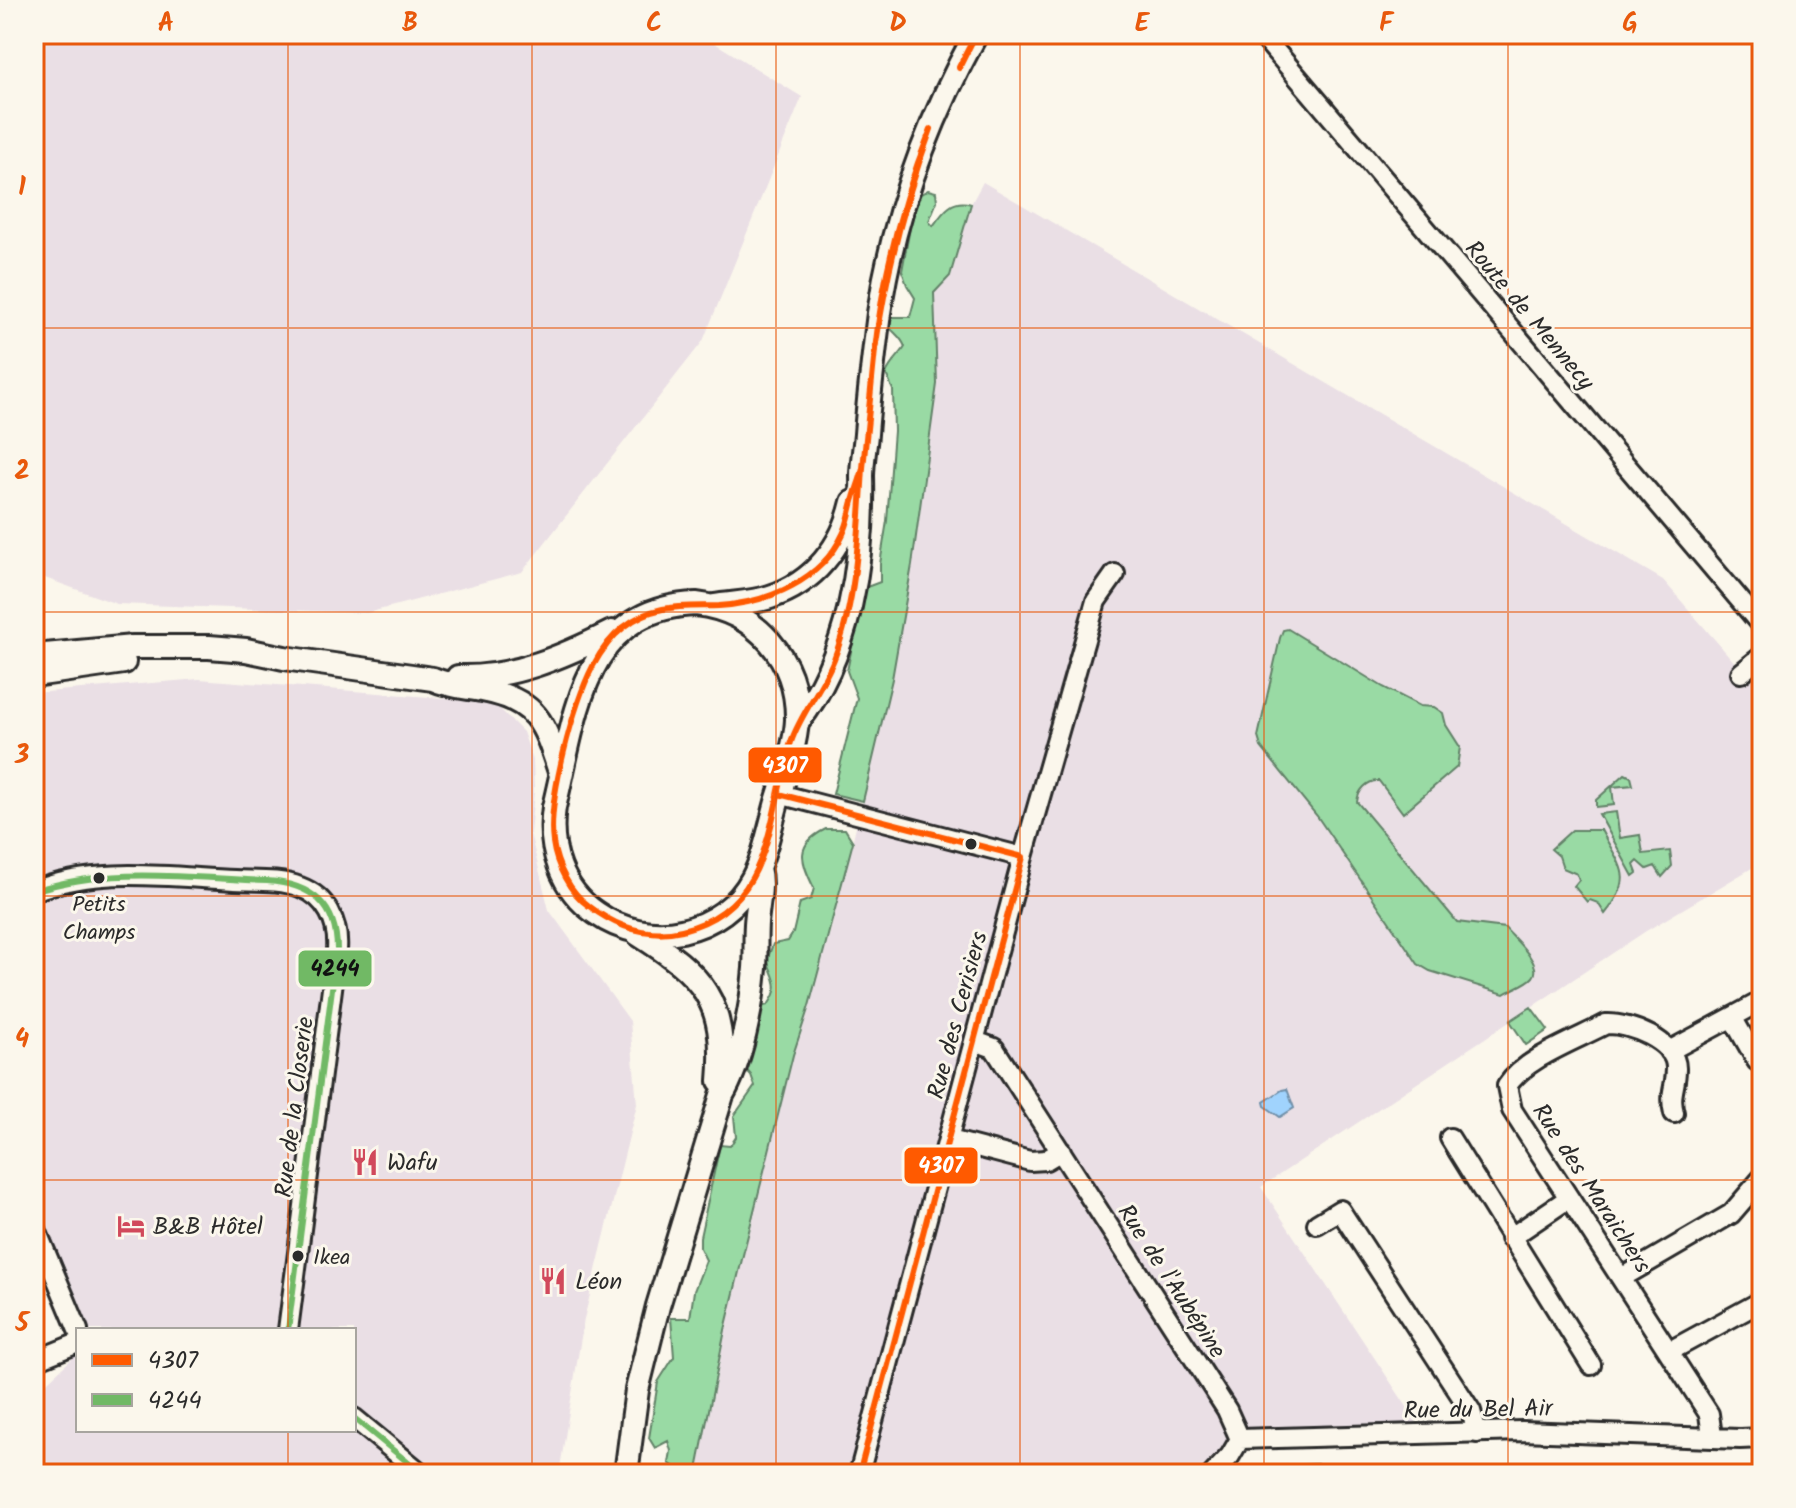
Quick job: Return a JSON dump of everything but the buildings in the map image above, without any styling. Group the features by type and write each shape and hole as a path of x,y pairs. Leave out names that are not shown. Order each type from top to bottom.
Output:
{"main road":[{"path":"34,656 133,647 209,647 433,679 488,675 536,665 578,649 656,610 675,605 712,606 771,597 806,578 837,546 846,530 862,476 880,310 896,230 927,137 976,34"},
{"path":"634,932 656,935 678,933 710,921 730,907 758,867 797,723 825,679 843,631 859,545 864,490 862,476"},
{"path":"712,606 750,623 776,648 793,684 797,723"},
{"path":"624,626 600,654 589,675 554,807 552,836 557,862 572,890 587,906 609,922 634,932 685,967 700,984 711,1003 722,1043 722,1095"},
{"path":"34,675 134,660 284,658"},
{"path":"433,679 444,684 494,692 523,705 543,724 561,776"},
{"path":"626,1474 637,1390 654,1320 722,1095 730,1082 752,991 761,877 758,867"}],"street":[{"name":"Route de Mennecy","path":"1261,34 1762,626"},
{"name":"Rue des Cerisiers","path":"859,1474 1023,857 1096,601 1115,574"},
{"path":"1741,673 1762,656"},
{"path":"779,794 1023,857"},
{"name":"Rue de la Closerie","path":"34,891 83,878 123,874 289,883 317,897 330,912 337,931 337,950 288,1328"},
{"path":"1674,1113 1670,1098 1677,1067 1669,1051 1762,1001"},
{"path":"1732,1017 1757,1061"},
{"name":"Rue des Maraichers","path":"1669,1051 1651,1035 1606,1024 1532,1063 1514,1075 1507,1086 1512,1110 1709,1414 1712,1436"},
{"name":"Rue de l'Aubépine","path":"975,1041 994,1048 1223,1405 1240,1439"},
{"path":"1450,1138 1591,1365"},
{"path":"950,1140 1030,1161 1046,1160 1061,1151"},
{"path":"1621,1278 1731,1214 1762,1178"},
{"path":"1510,1238 1569,1198"},
{"path":"1317,1224 1340,1210 1471,1411 1477,1433"},
{"path":"34,1225 77,1328"},
{"path":"1670,1351 1762,1301"},
{"path":"34,1361 76,1344"},
{"path":"356,1420 422,1474"},
{"name":"Rue du Bel Air","path":"1240,1439 1522,1431 1762,1438"},
{"path":"1213,1474 1230,1456 1240,1439"}],"shaded area":[{"path":"34,34 700,34 802,97 703,341 522,572 367,613 117,604 34,574"},
{"path":"983,182 1663,580 1749,679 1762,674 1762,862 1646,931 1261,1187 1415,1419 1420,1435 1241,1439 1214,1474 697,1474 725,1330 793,1055 831,929 892,679 912,565 937,384 934,293 951,276 971,204"},
{"path":"199,679 493,702 523,732 533,760 530,833 549,910 630,1021 637,1104 584,1319 559,1474 34,1474 34,1394 76,1355 76,1432 356,1432 356,1328 81,1328 34,1203 34,693"},
{"path":"34,1284 48,1317 43,1328 34,1333"}],"green space":[{"path":"928,190 936,192 937,201 929,221 933,226 953,205 971,204 950,276 934,293 937,384 912,565 892,679 863,801 833,794 857,698 847,671 864,588 880,582 894,431 893,390 886,374 905,347 887,324 891,317 910,317 915,298 902,271 914,206 921,194"},
{"path":"1288,629 1383,687 1420,706 1434,707 1443,713 1446,725 1460,747 1457,767 1403,813 1379,781 1364,787 1357,802 1457,922 1505,928 1534,965 1533,977 1527,982 1504,994 1430,971 1418,964 1317,816 1261,747 1258,737 1280,638 1283,630"},
{"path":"1625,774 1631,777 1633,785 1612,787 1614,805 1596,807 1596,800"},
{"path":"1616,812 1620,838 1640,835 1643,854 1670,851 1672,866 1662,877 1655,866 1647,869 1638,861 1634,865 1637,873 1633,876 1599,814"},
{"path":"826,829 845,829 853,842 793,1055 743,1255 697,1470 680,1471 669,1463 671,1451 668,1441 655,1448 649,1438 658,1382 674,1357 671,1318 690,1318 694,1291 706,1260 700,1248 700,1237 720,1145 730,1146 736,1137 734,1116 755,1086 742,1065 758,1007 768,1005 775,992 775,982 767,960 773,944 788,941 793,933 800,903 811,899 814,888 803,854 809,841"},
{"path":"1572,830 1601,830 1619,864 1623,881 1615,901 1605,914 1598,903 1587,902 1574,886 1579,880 1577,874 1563,868 1559,856 1551,849"},
{"path":"1531,1007 1548,1030 1526,1045 1510,1021"},
{"path":"1318,1464 1324,1474 1254,1474 1269,1467"}],"water":[{"path":"1287,1089 1294,1108 1280,1117 1264,1102"}],"transit line":[{"name":"4307","path":"976,34 959,68 959,67 976,34"},
{"name":"4307","path":"875,350 895,238 931,129"},
{"name":"4307","path":"875,350 897,238 931,129"},
{"name":"4307","path":"863,468 875,350"},
{"name":"4307","path":"863,468 875,350"},
{"name":"4307","path":"863,468 856,565 842,636 829,670 791,742 771,827 751,880 735,901 712,919 682,930 656,933 632,929 610,920 582,900 570,886 555,851 552,824 564,752 578,703 596,660 619,631 647,614 670,608 719,606 756,600 792,586 807,576 822,564 843,534 863,468"},
{"name":"4307","path":"779,794 1023,857"},
{"name":"4307","path":"859,1474 1023,857"},
{"name":"4244","path":"34,891 63,883 121,876 267,881 308,892 326,909 336,934 337,950 288,1328"},
{"name":"4244","path":"356,1420 422,1474"}],"place":[{"name":"Petits Champs","path":"99,878"},
{"name":"Wafu","path":"365,1162"},
{"name":"B&B Hôtel","path":"131,1226"},
{"name":"Ikea","path":"298,1256"},
{"name":"Léon","path":"553,1281"}]}
